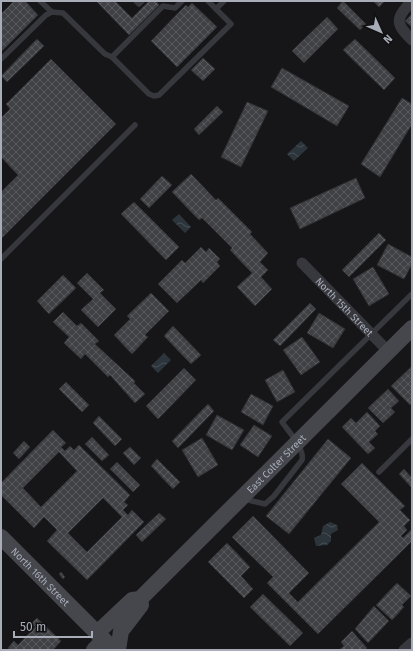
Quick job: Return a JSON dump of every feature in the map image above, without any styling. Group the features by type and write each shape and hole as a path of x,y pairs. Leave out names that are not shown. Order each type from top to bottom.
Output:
{"street":[{"path":"412,1 401,12 398,20 400,28 412,40"},
{"name":"North 15th Street","path":"302,263 388,351"},
{"name":"East Colter Street","path":"102,643 132,600 140,599 412,328"},
{"name":"North 16th Street","path":"1,537 102,643"},
{"name":"East Colter Street","path":"118,650 121,631 141,605 140,599"},
{"path":"404,650 412,643"}],"lane":[{"path":"40,1 52,12"},
{"path":"136,1 139,4 142,1"},
{"path":"112,57 163,6 175,8 182,1"},
{"path":"1,58 46,15 52,12 63,13 105,54 112,57 149,94 154,96 159,95 231,24 208,1"},
{"path":"216,9 224,1"},
{"path":"1,259 135,125"},
{"path":"241,498 264,504 271,499 302,460 304,455 302,449 296,443 282,422 412,294"},
{"path":"379,472 412,439"}],"water":[{"path":"301,141 308,148 294,161 287,154"},
{"path":"179,214 191,227 185,233 172,220"},
{"path":"164,353 171,360 158,373 151,366"},
{"path":"330,522 337,525 338,530 331,534 331,541 327,545 316,546 314,538 321,535 323,526"}],"building":[{"path":"14,1 25,1 38,15 1,52 1,14"},
{"path":"96,1 115,1 132,18 149,1 156,1 159,5 129,35"},
{"path":"343,1 366,24 360,30 337,8"},
{"path":"373,1 385,1 379,7"},
{"path":"192,3 217,27 177,67 151,41 186,5 188,7"},
{"path":"412,14 412,27 405,21"},
{"path":"327,17 338,29 304,63 292,51"},
{"path":"37,39 44,46 7,82 1,76"},
{"path":"355,39 395,78 384,90 343,50"},
{"path":"203,58 215,69 203,81 191,70"},
{"path":"51,59 116,124 1,239 1,192 18,175 1,157 1,118 10,109 6,104"},
{"path":"282,68 349,106 337,126 271,87"},
{"path":"402,98 412,104 412,124 380,177 361,164"},
{"path":"247,102 268,111 241,167 221,157"},
{"path":"217,106 223,112 199,135 194,129"},
{"path":"191,174 216,200 218,198 252,232 250,234 268,253 260,262 268,270 261,277 272,289 255,306 237,287 252,273 230,250 232,248 202,218 199,220 172,192"},
{"path":"162,176 172,185 149,208 140,199"},
{"path":"356,178 365,198 300,229 290,208"},
{"path":"134,202 179,247 166,260 121,214"},
{"path":"379,233 386,240 349,277 342,270"},
{"path":"388,244 412,257 412,264 404,279 377,265"},
{"path":"201,247 206,252 209,248 220,259 217,262 220,266 203,283 201,280 177,303 158,284 182,260 185,263"},
{"path":"373,267 389,294 369,306 353,279"},
{"path":"87,273 104,290 100,293 116,309 98,327 81,310 93,299 77,283"},
{"path":"63,275 76,288 49,314 37,301"},
{"path":"151,293 169,311 145,335 148,337 132,354 114,335 130,319 127,316"},
{"path":"310,303 316,309 280,346 273,340"},
{"path":"63,312 77,326 81,323 99,341 95,344 135,381 134,383 145,394 135,403 110,375 108,377 85,354 81,359 64,343 69,337 53,322"},
{"path":"319,313 345,329 333,348 307,333"},
{"path":"173,326 201,355 191,364 164,336"},
{"path":"302,337 320,362 301,375 283,350"},
{"path":"411,367 412,403 410,405 391,386"},
{"path":"184,368 196,380 158,419 146,406"},
{"path":"283,370 295,392 277,402 265,380"},
{"path":"66,382 89,405 82,412 59,389"},
{"path":"388,389 399,401 391,408 395,412 383,423 368,408"},
{"path":"251,394 273,406 263,425 241,412"},
{"path":"208,404 214,411 178,448 172,441"},
{"path":"367,412 380,426 375,431 378,434 369,442 375,448 368,454 342,427 351,418 356,423"},
{"path":"217,415 244,430 232,450 206,435"},
{"path":"99,416 122,439 115,446 93,423"},
{"path":"254,425 272,436 258,457 240,445"},
{"path":"53,430 66,443 61,447 65,451 70,446 74,450 79,445 130,495 124,502 128,505 123,510 128,515 132,510 144,522 87,580 47,541 57,530 44,517 34,528 1,495 1,483","holes":["59,452 77,471 41,507 23,488","103,498 122,517 87,552 68,533"]},
{"path":"92,437 109,455 102,461 85,444"},
{"path":"202,438 218,465 198,477 182,450"},
{"path":"328,439 351,458 289,534 266,516"},
{"path":"24,441 30,447 19,459 13,453"},
{"path":"130,447 141,458 134,465 123,453"},
{"path":"157,459 180,482 173,489 151,466"},
{"path":"117,462 140,485 133,492 110,469"},
{"path":"362,463 405,506 400,510 410,520 404,526 407,530 401,536 403,538 412,529 412,541 318,634 267,583 273,577 232,537 253,516 309,573 289,593 298,602 379,522 341,484"},
{"path":"404,469 412,478 412,488 399,474"},
{"path":"159,513 166,519 142,542 136,535"},
{"path":"227,543 250,567 241,576 253,589 244,598 208,562"},
{"path":"61,572 65,577 63,579 59,574"},
{"path":"397,583 411,596 402,605 404,607 392,620 376,605"},
{"path":"263,594 303,633 290,646 250,607"},
{"path":"374,606 389,621 368,643 355,629"},
{"path":"37,618 61,641 53,650 10,650 8,648 14,641 18,645 35,627 31,624"},
{"path":"352,631 367,648 365,650 339,650 344,646 341,642"}]}
